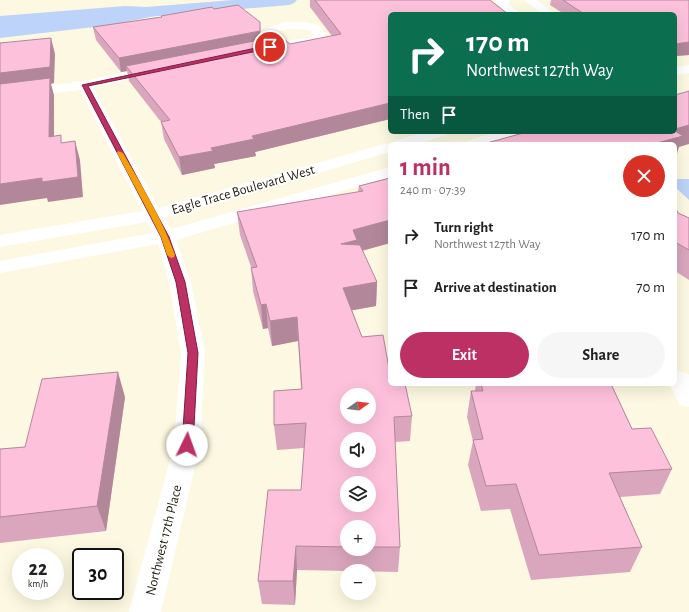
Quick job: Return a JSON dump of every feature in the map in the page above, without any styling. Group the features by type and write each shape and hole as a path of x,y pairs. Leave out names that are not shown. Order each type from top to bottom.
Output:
{"street":[{"path":"505,0 501,2 513,12"},
{"path":"530,0 546,12"},
{"path":"255,50 270,47"},
{"path":"0,96 85,85 170,67"},
{"path":"677,71 689,69"},
{"name":"Northwest 17th Place","path":"85,85 165,237 180,282 193,353 187,445 145,612"},
{"path":"407,142 433,134"},
{"path":"480,142 503,134"},
{"name":"Eagle Trace Boulevard West","path":"0,241 154,215 388,148"},
{"name":"Eagle Trace Boulevard West","path":"0,267 165,237 388,173"}],"water":[{"path":"125,6 189,9 111,25 0,38 0,16"},
{"path":"677,179 689,179 689,200 677,189"}],"building":[{"path":"315,0 490,0 505,12 388,12 388,103 252,136 254,139 211,148 213,151 179,157 161,122 170,120 126,66 280,36 290,44 341,34"},
{"path":"563,0 689,0 689,42 677,44 677,12 581,12"},
{"path":"238,5 260,22 260,31 119,58 93,27 162,17 161,16 212,7 214,9"},
{"path":"51,38 50,67 0,73 0,43"},
{"path":"50,78 49,137 61,135 61,143 75,141 78,177 42,182 42,178 0,184 0,84"},
{"path":"689,91 689,125 677,128 677,94"},
{"path":"677,132 683,136 660,142 490,142 520,134 677,134"},
{"path":"388,179 388,221 353,230 357,240 341,244 360,245 377,282 343,288 362,337 383,335 388,363 388,386 405,386 412,416 394,417 400,547 376,547 376,520 340,520 340,547 296,546 293,581 258,581 268,490 301,490 306,423 274,425 274,391 302,389 297,317 270,321 266,304 261,305 251,268 257,267 237,212 363,191 359,186"},
{"path":"677,211 678,213 689,218 689,250 677,243"},
{"path":"118,372 97,506 0,517 0,449 25,447 42,379"},
{"path":"482,386 612,386 632,429 651,428 672,469 609,473 642,547 539,555 516,484 486,486 473,440 483,439 471,391 483,391"}],"waterway":[{"path":"146,12 289,0"}],"slow traffic":[{"path":"120,153 165,237 171,255"}],"route":[{"path":"187,445 193,353 180,282 165,237 85,85 270,47"}]}
